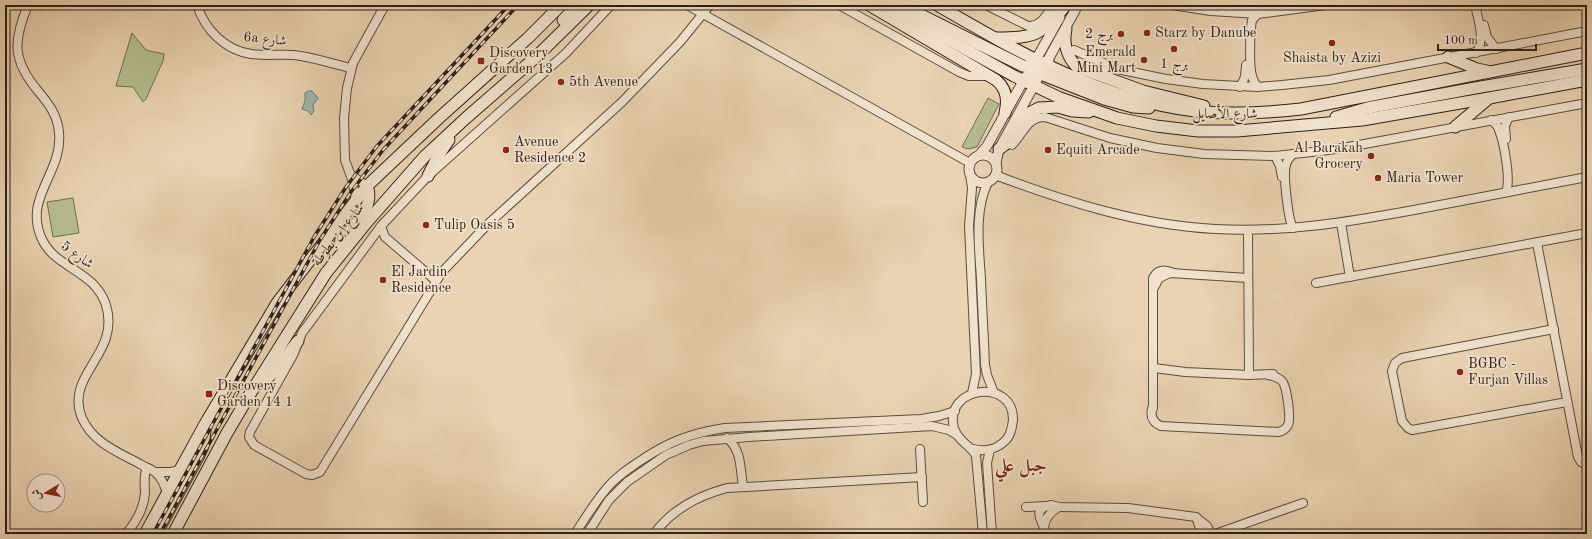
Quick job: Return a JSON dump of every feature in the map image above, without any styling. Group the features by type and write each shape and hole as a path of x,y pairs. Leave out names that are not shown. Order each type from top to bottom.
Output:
{"main road":[{"name":"شارع إبن بطوطة","path":"145,534 205,424 281,298 367,186 433,122 528,38 561,5"},
{"path":"508,82 578,5"},
{"name":"شارع إبن بطوطة","path":"173,534 227,433 326,272 367,222 425,156 508,82 589,5"},
{"path":"508,82 540,60 596,5"},
{"path":"869,5 991,77 1004,88 1007,106 1005,113"},
{"name":"شارع الأصايل","path":"886,5 1093,96 1126,105 1149,108 1170,107 1197,111 1240,113 1266,113 1301,109 1587,53"},
{"path":"901,5 1036,71"},
{"name":"شارع الأصايل","path":"937,5 994,38 1080,106 1117,118 1156,126 1198,131 1237,131 1362,120 1587,80"},
{"path":"994,38 1023,38 1038,33 1050,24 1066,5"},
{"path":"1066,29 1066,47 1072,62 1077,67 1166,98 1240,113"},
{"path":"1448,58 1477,69 1493,72"},
{"path":"1318,123 1360,110 1587,69"},
{"path":"1546,88 1587,85"},
{"path":"1455,127 1489,98"},
{"path":"997,157 1010,142 1027,114 1039,108 1050,106 1076,112 1098,111"},
{"path":"428,176 438,156 466,118"},
{"path":"326,272 335,252 366,208 369,193 367,186"},
{"path":"250,394 273,373 298,342"},
{"path":"156,534 198,457 204,440 205,424"}],"street":[{"name":"شارع 5","path":"28,5 18,32 17,49 26,75 52,109 58,124 60,140 57,157 38,202 36,217 38,232 49,250 62,262 87,278 96,288 103,299 107,312 108,326 106,340 104,347 81,385 79,400 80,413 90,431 99,441 155,472"},
{"name":"6a شارع","path":"197,5 202,19 214,34 225,43 238,50 251,54 300,56 351,68"},
{"path":"356,200 345,160 344,118 346,93 351,68 358,52 385,5"},
{"path":"611,5 566,52 428,176 371,238 302,333 293,355 252,429 249,437 254,445 309,475 318,474 442,272 487,225 622,102 710,5"},
{"path":"687,5 970,162"},
{"path":"839,5 959,72 969,76 982,75 991,77"},
{"path":"986,5 1024,25 1032,26 1043,20 1053,5"},
{"path":"994,393 985,365 979,239 979,215 982,196 988,182 996,175 997,157 1066,5"},
{"path":"972,393 976,374 969,233 972,188 968,171 970,162 987,146 1005,113 1066,29 1078,5"},
{"path":"1172,5 1211,11 1258,14 1326,5"},
{"path":"1475,5 1481,37 1480,45 1476,53"},
{"path":"1480,5 1487,37 1496,49"},
{"path":"1239,13 1246,20 1246,74 1240,87"},
{"path":"1258,14 1252,20 1251,48 1251,74 1258,87"},
{"path":"1091,73 1107,69 1117,69 1185,82 1240,87 1258,87 1329,80 1587,31"},
{"path":"1074,50 1117,69"},
{"path":"997,157 1016,141 1031,120 1045,116 1110,138 1157,148 1204,154 1275,156 1348,147 1587,103"},
{"path":"1508,117 1505,130 1514,180 1519,190"},
{"path":"1491,120 1497,125 1501,137 1509,181 1506,192"},
{"path":"980,154 997,157"},
{"path":"1293,154 1288,161 1286,170 1289,216 1293,228"},
{"path":"1275,156 1281,170 1284,216 1284,223 1279,230"},
{"path":"350,174 367,186"},
{"path":"970,175 976,181 984,183 988,182"},
{"path":"996,175 1072,202 1133,218 1174,225 1215,229 1248,230 1279,230 1341,223 1587,177"},
{"path":"1341,223 1350,277"},
{"path":"381,226 385,237 436,280"},
{"path":"1248,230 1249,375"},
{"path":"1316,283 1587,233"},
{"path":"371,238 385,237"},
{"path":"1538,243 1578,457 1581,462 1587,465"},
{"path":"425,270 442,272"},
{"path":"1154,368 1186,372 1276,376 1285,384 1287,394 1288,414 1282,426 1266,431 1169,425 1158,420 1154,414 1153,293 1159,278 1165,274 1174,273 1248,278"},
{"path":"1554,329 1402,358 1394,362 1392,371 1402,421 1412,430 1568,402"},
{"path":"587,534 609,500 639,472 666,455 683,447 703,441 750,436 932,426 949,430 966,446 981,451 990,450 1000,446 1008,438 1012,428 1013,416 1010,409 1001,397 994,393 983,391 972,393 959,403 955,411 953,419 956,435"},
{"path":"576,534 599,498 615,480 658,449 685,436 725,428 921,418 939,416 955,411"},
{"path":"738,454 742,444 750,436"},
{"path":"727,438 734,445 738,454 742,486"},
{"path":"920,449 923,502"},
{"path":"973,449 978,467 983,534"},
{"path":"990,450 987,463 992,534"},
{"path":"126,534 137,519 143,505 145,494 144,476 147,468"},
{"path":"155,472 171,472 181,468"},
{"path":"155,472 162,480 167,494"},
{"path":"654,534 670,516 696,498 711,492 742,486 922,477"},
{"path":"1215,534 1303,503"},
{"path":"1026,507 1054,505 1058,507 1128,508 1196,518 1207,526 1211,534"},
{"path":"1046,506 1041,511 1039,518 1046,531"},
{"path":"1046,531 1045,522 1050,513 1058,507"},
{"path":"1196,518 1202,534"}],"green space":[{"path":"132,33 146,50 164,54 163,61 146,99 143,102 133,87 116,86"},
{"path":"988,98 999,104 977,147 968,149 962,147"},
{"path":"73,198 79,233 53,237 47,202"}],"shaded area":[{"path":"312,91 318,98 313,105 314,111 311,115 308,111 302,109 305,101 305,93"}],"railway":[{"path":"153,534 314,237 346,187 377,146 509,5"},
{"path":"160,534 320,240 351,192 383,150 518,5"}],"place":[{"name":"Starz by Danube","path":"1147,33"},
{"name":"برج 2","path":"1121,34"},
{"name":"Shaista by Azizi","path":"1332,43"},
{"name":"برج 1","path":"1174,49"},
{"name":"Emerald Mini Mart","path":"1144,60"},
{"name":"Discovery Garden 13","path":"481,61"},
{"name":"5th Avenue","path":"561,82"},
{"name":"Avenue Residence 2","path":"506,150"},
{"name":"Equiti Arcade","path":"1048,150"},
{"name":"Al Barakah Grocery","path":"1371,156"},
{"name":"Maria Tower","path":"1378,178"},
{"name":"Tulip Oasis 5","path":"426,225"},
{"name":"El Jardin Residence","path":"383,280"},
{"name":"BGBC - Furjan Villas","path":"1460,372"},
{"name":"Discovery Garden 14 1","path":"209,394"}],"district":[{"name":"جبل علي","path":"1021,466"}]}
